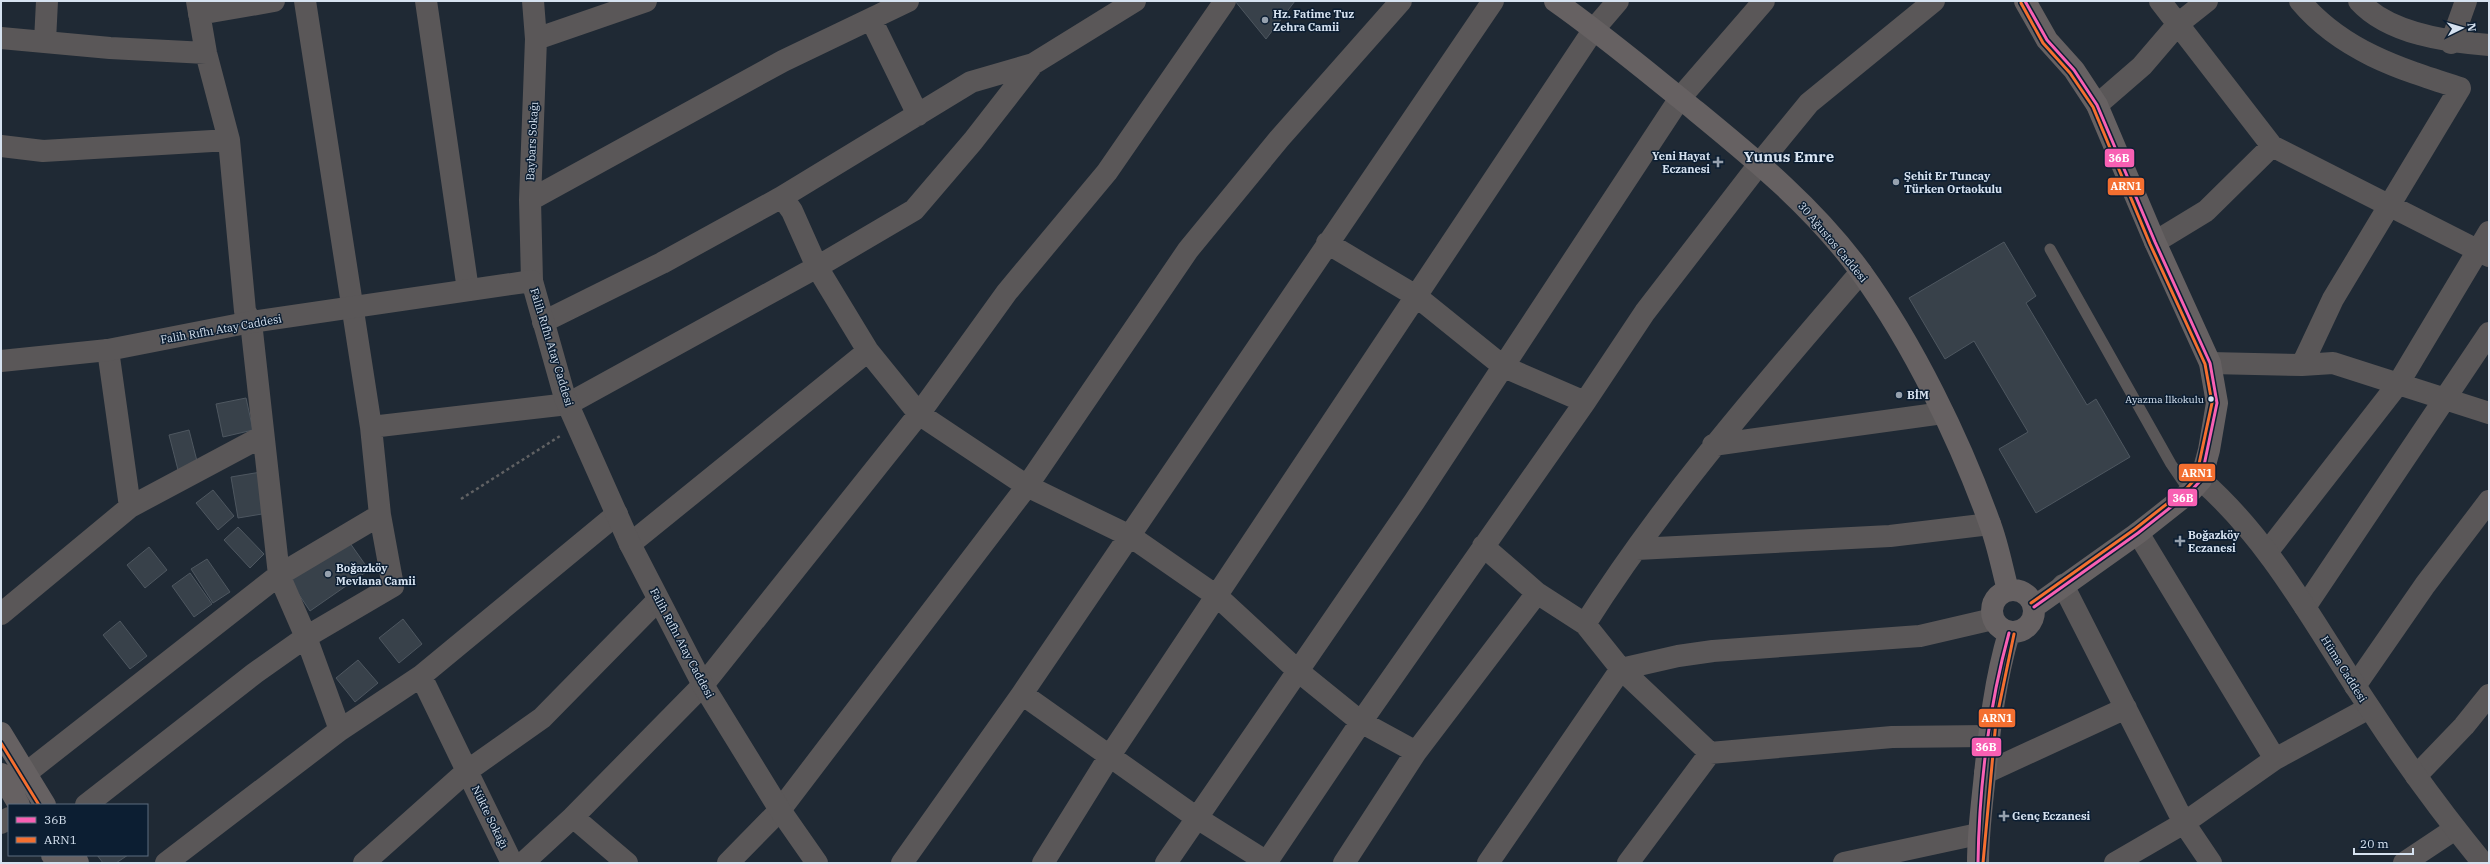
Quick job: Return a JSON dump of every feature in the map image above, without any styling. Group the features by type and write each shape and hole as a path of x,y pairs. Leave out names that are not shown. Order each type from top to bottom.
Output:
{"main road":[{"name":"30 Ağustos Caddesi","path":"1555,1 1594,29 1760,163 1811,213 1860,272 1903,340 1942,413 1990,524 2008,590"},
{"path":"2025,1 2047,40 2074,70 2097,105 2155,242 2210,363 2217,403 2209,450 2195,486 2138,533 2034,606"},
{"path":"2008,590 2014,590 2027,595 2034,606 2034,613 2029,626 2023,630 2009,633 1996,626 1991,612 1996,598 2008,590"},
{"path":"1978,863 1978,834 1988,736 2000,665 2009,633"},
{"path":"1,733 44,804"},
{"path":"1,774 18,804"}],"street":[{"path":"44,41 47,1"},
{"path":"274,1 198,8 206,53 229,140 244,311 251,322 279,575 306,637 340,730"},
{"path":"87,804 255,673 306,637 393,586 380,515 371,427 351,309 305,1"},
{"path":"426,1 468,290"},
{"name":"Baybars Sokağı","path":"532,281 530,200 536,40 533,1"},
{"path":"536,40 646,1"},
{"path":"530,200 783,61 908,1"},
{"path":"543,322 662,263 782,197 971,82 1033,64 1135,1"},
{"path":"523,863 573,817 703,685 919,414 1007,292 1107,172 1224,1"},
{"path":"728,863 780,810 1027,486 1188,250 1279,139 1401,1"},
{"path":"902,863 1022,694 1327,243 1493,1"},
{"path":"1043,863 1109,757 1218,597 1594,29 1618,1"},
{"path":"1166,863 1504,367 1680,98 1764,1"},
{"path":"1022,694 1197,818 1266,863 1361,722 1585,402 1645,312 1760,163 1810,104 1934,1"},
{"path":"2160,1 2272,146 2483,253"},
{"path":"2097,105 2142,66 2178,24 2207,1"},
{"path":"2300,1 2314,18 2353,46 2381,62 2460,88 2388,205 2333,299 2302,365"},
{"path":"2451,43 2466,1"},
{"path":"2363,3 2399,26 2422,36 2451,43 2489,45"},
{"path":"871,19 918,115"},
{"path":"1,38 110,48 206,53"},
{"path":"371,427 568,404 817,267 914,210 973,141 1033,64"},
{"path":"1,146 43,151 229,140"},
{"path":"2155,242 2206,211 2272,146"},
{"path":"782,197 792,211 817,267 868,350 919,414 1027,486 1130,536 1218,597 1298,671 1361,722 1416,752"},
{"path":"2268,551 2398,384 2483,253 2489,232"},
{"path":"1327,243 1416,296 1504,367 1585,402"},
{"path":"1585,624 1637,549 1713,446 1860,272"},
{"name":"Falih Rıfhı Atay Caddesi","path":"1,361 108,350 251,322 351,309 532,281 568,404 630,544 703,685 780,810 817,863"},
{"path":"2305,607 2489,333"},
{"path":"108,350 130,507"},
{"path":"630,544 868,350"},
{"path":"2210,363 2302,365 2333,363 2489,413"},
{"path":"1713,446 1942,413"},
{"path":"1,614 130,507 263,436"},
{"name":"Hüma Caddesi","path":"2195,486 2237,514 2268,551 2369,708 2416,776 2455,829 2483,863"},
{"path":"2355,686 2425,585 2489,501"},
{"path":"166,863 340,730 421,676 617,514"},
{"path":"25,774 279,575 380,515"},
{"path":"1637,549 1890,536 1990,524"},
{"path":"2138,533 2275,759"},
{"path":"1483,546 1537,593 1585,624 1622,669 1710,753"},
{"path":"2063,585 2184,823 2210,863"},
{"path":"1344,863 1416,752 1537,593"},
{"path":"364,863 467,771 542,718 658,600"},
{"path":"1488,863 1622,669 1678,656 1713,652 1920,636 1993,619"},
{"name":"Nükte Sokağı","path":"421,676 512,863"},
{"path":"2416,776 2464,726 2489,695"},
{"path":"1985,773 2126,708"},
{"path":"2115,863 2184,823 2275,759 2369,708"},
{"path":"1628,863 1710,753 1892,737 1988,736"},
{"path":"573,817 627,863"},
{"path":"2404,863 2455,829"},
{"path":"1844,863 1978,834"}],"lane":[{"path":"2050,249 2167,457 2195,486"}],"path":[{"path":"461,499 578,425"}],"building":[{"name":"Hz. Fatime Tuz Zehra Camii","path":"1235,1 1295,1 1266,39"},
{"path":"2004,242 2036,296 2026,303 2087,405 2096,399 2130,457 2036,513 1999,449 2028,432 1974,341 1945,359 1909,298"},
{"path":"246,398 253,430 223,437 216,404"},
{"path":"189,430 198,465 178,470 169,435"},
{"path":"261,472 268,513 238,518 231,477"},
{"path":"213,490 234,516 218,530 196,503"},
{"path":"238,527 264,554 250,568 224,540"},
{"name":"Boğazköy Mevlana Camii","path":"345,536 369,570 310,611 287,577"},
{"path":"149,547 167,570 145,588 127,565"},
{"path":"207,559 230,592 213,603 191,569"},
{"path":"190,573 212,604 194,617 172,586"},
{"path":"403,619 422,644 399,663 379,638"},
{"path":"120,621 147,656 130,669 103,635"},
{"path":"358,660 378,683 355,702 336,678"},
{"path":"98,856 126,856 116,863 103,863"}],"transit line":[{"name":"36B","path":"2025,1 2047,40 2074,70 2097,105 2155,242 2210,363 2217,403 2201,480 2190,492 2138,533 2034,607"},
{"name":"ARN1","path":"2021,3 2043,43 2070,73 2093,107 2150,244 2205,364 2212,403 2196,478 2187,488 2135,529 2031,603"},
{"name":"36B","path":"1978,863 1980,806 1986,747 1996,689 2009,633"},
{"name":"ARN1","path":"1983,863 1996,721 2014,634"},
{"name":"ARN1","path":"1,743 38,804"}],"place":[{"name":"Hz. Fatime Tuz Zehra Camii","path":"1265,20"},
{"name":"Yeni Hayat Eczanesi","path":"1718,162"},
{"name":"Şehit Er Tuncay Türken Ortaokulu","path":"1896,182"},
{"name":"BİM","path":"1899,395"},
{"name":"Ayazma İlkokulu","path":"2211,399"},
{"name":"Boğazköy Eczanesi","path":"2180,541"},
{"name":"Boğazköy Mevlana Camii","path":"328,574"},
{"name":"Genç Eczanesi","path":"2004,816"}],"district":[{"name":"Yunus Emre","path":"1789,157"}]}
